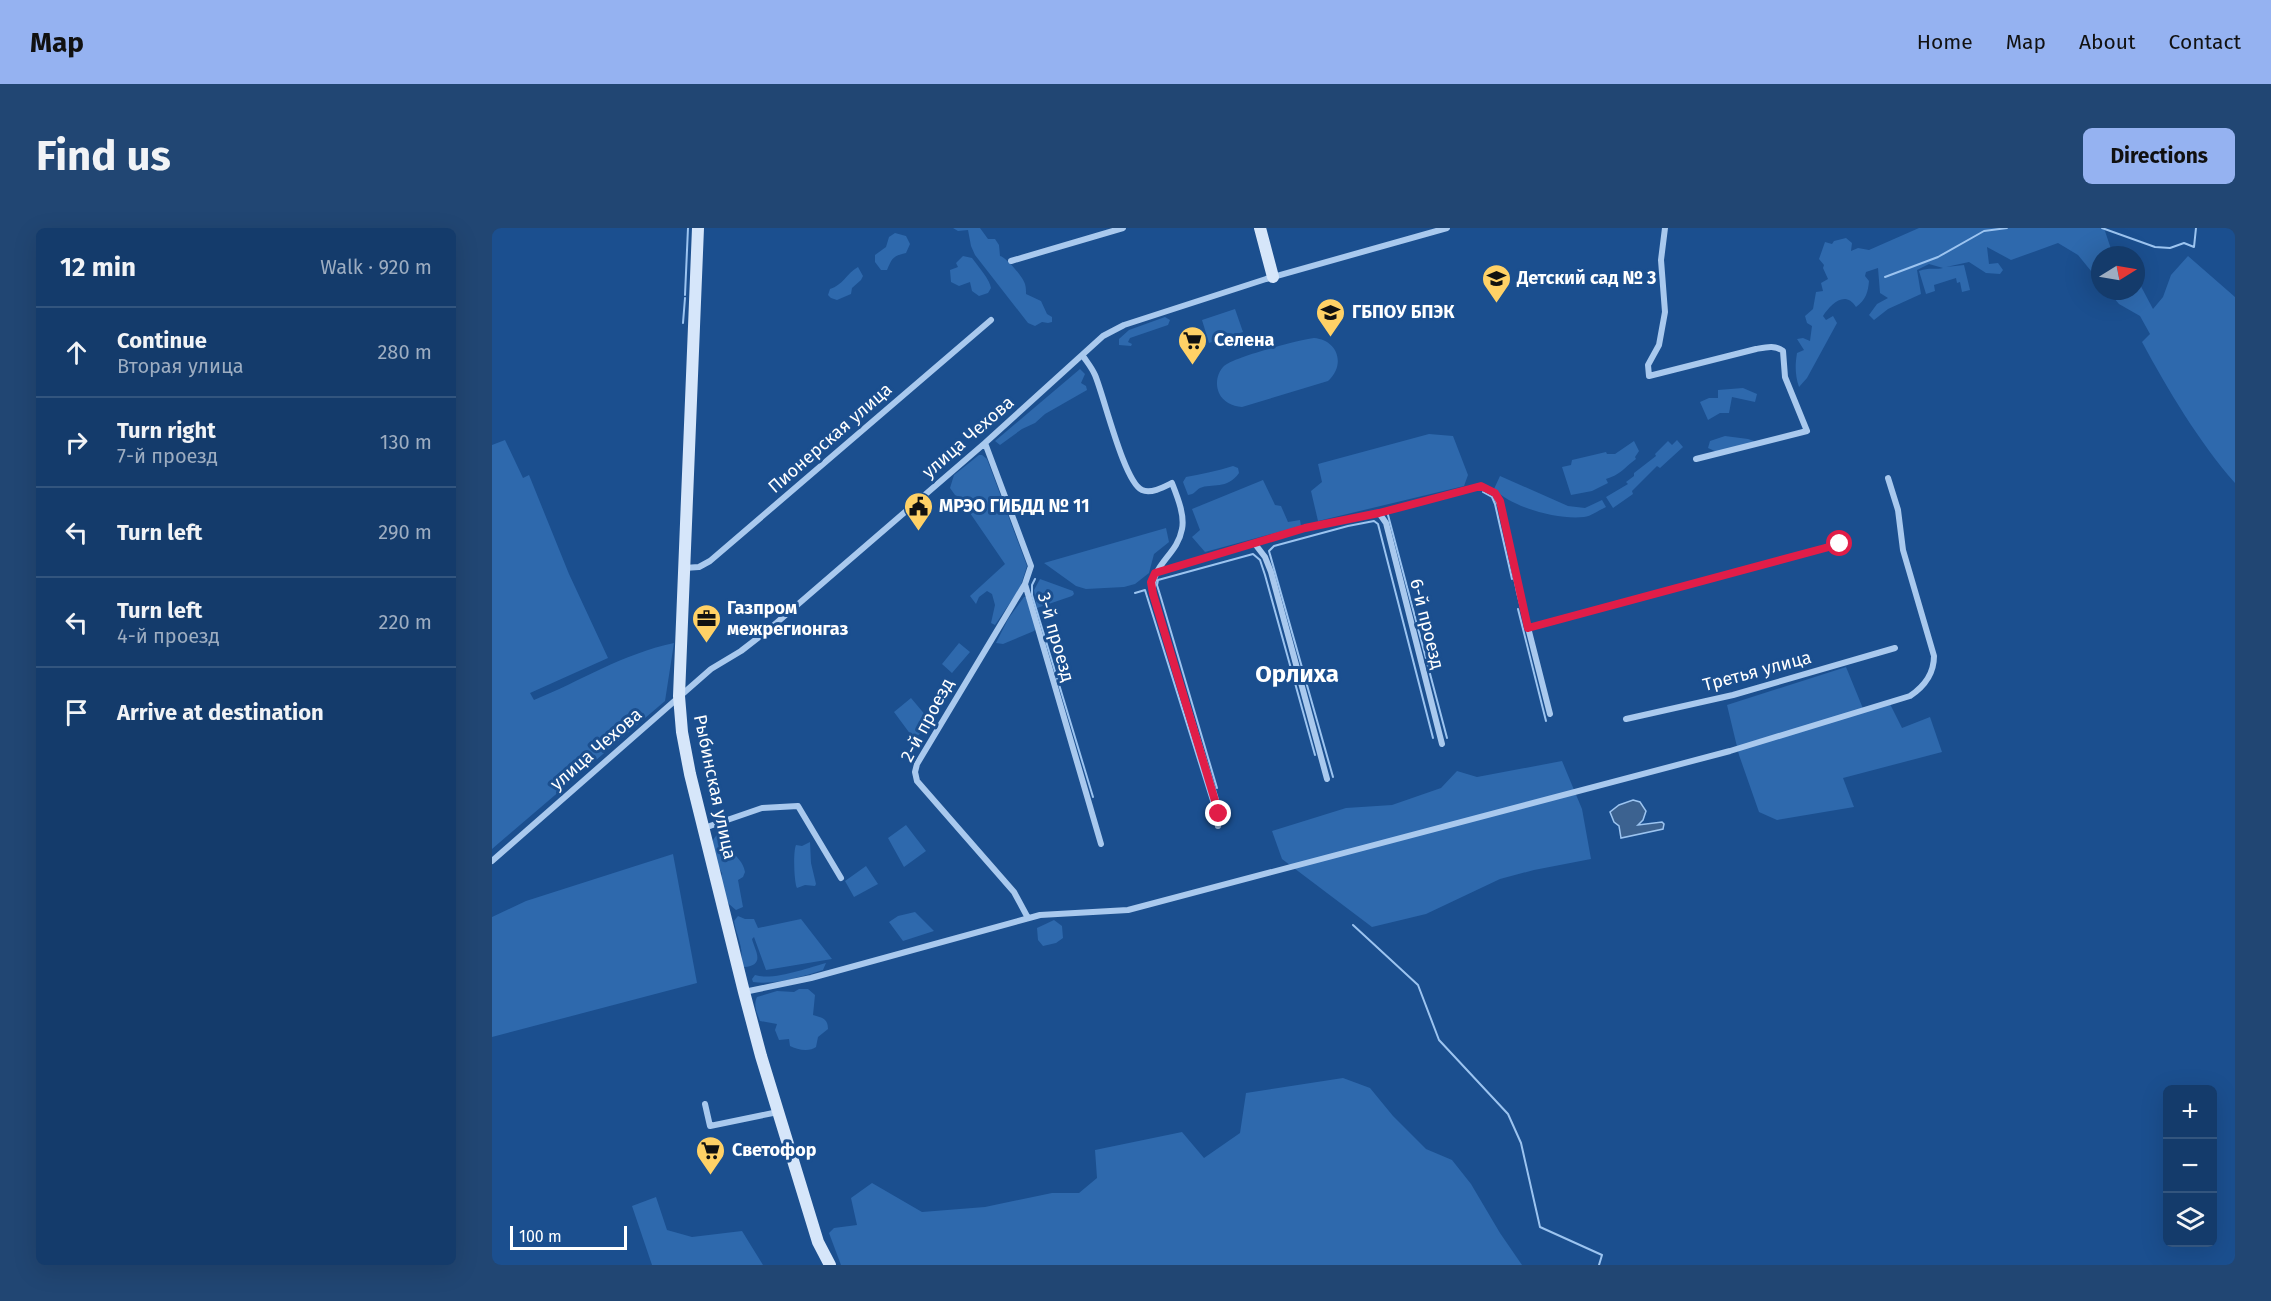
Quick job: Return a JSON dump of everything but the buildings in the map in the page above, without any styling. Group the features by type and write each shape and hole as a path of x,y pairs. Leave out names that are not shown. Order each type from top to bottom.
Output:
{"main road":[{"name":"Рыбинская улица","path":"698,228 679,696 682,732 744,992 818,1242 830,1265"},
{"path":"1260,228 1274,277"}],"street":[{"path":"1011,261 1123,228"},
{"name":"улица Чехова","path":"492,861 711,669 741,651 767,631 985,443 1103,336 1124,325 1274,277 1447,228"},
{"path":"1665,228 1661,260 1665,312 1659,345 1648,365 1648,376 1770,346 1779,348 1784,351 1785,377 1791,395 1808,431 1696,459"},
{"name":"Пионерская улица","path":"684,568 699,567 710,561 991,320"},
{"path":"1083,356 1094,374 1135,485 1142,490 1149,491 1173,483 1177,495 1183,526 1177,544 1151,582 1217,803 1218,826"},
{"name":"3-й проезд","path":"985,443 1032,566 1025,584 1101,844"},
{"path":"744,992 811,978 1028,918 1056,913 1094,913 1128,909 1719,754 1910,696 1925,684 1931,674 1934,656 1903,550 1901,522 1888,478"},
{"path":"1155,573 1305,528 1379,513 1481,486 1495,493 1503,508 1528,628 1550,714"},
{"name":"6-й проезд","path":"1379,513 1386,523 1442,744"},
{"path":"1255,544 1265,557 1271,573 1327,779"},
{"path":"1528,628 1840,544"},
{"name":"2-й проезд","path":"1025,584 959,691 917,764 915,772 917,782 1014,892 1028,918"},
{"name":"Третья улица","path":"1626,719 1733,695 1894,648"},
{"path":"704,828 762,808 798,806 841,878"},
{"path":"705,1104 710,1126 778,1112"}],"shaded area":[{"path":"953,228 980,228 988,239 995,239 999,245 1000,256 1010,263 1024,281 1026,294 1041,301 1047,314 1052,317 1052,322 1042,322 1035,326 1028,323 975,255 968,230 958,231"},
{"path":"1919,228 2104,228 2110,246 2091,246 2091,271 2078,255 2058,243 2011,260 1987,247 1989,264 1998,263 2003,270 2000,274 1986,273 1969,262 1946,267 1964,265 1970,290 1962,292 1960,282 1957,283 1956,278 1934,285 1935,291 1926,294 1919,271 1943,268 1929,264 1917,270 1921,294 1888,309 1874,320 1869,315 1877,304 1888,298 1880,293 1878,268 1866,272 1865,276 1869,281 1864,299 1856,307 1847,300 1838,301 1823,316 1826,320 1833,316 1837,323 1807,378 1799,387 1796,357 1797,353 1804,350 1797,339 1803,338 1810,341 1812,326 1807,323 1805,316 1813,309 1816,292 1823,291 1821,283 1828,279 1824,265 1819,259 1825,242 1832,244 1834,241 1846,238 1852,243 1851,251 1858,248 1869,250"},
{"path":"895,233 906,236 910,244 906,253 893,259 887,270 881,270 875,262 875,255 886,247 889,237"},
{"path":"963,256 972,258 983,273 991,288 988,293 979,296 972,291 970,282 959,286 951,282 950,270 958,267 956,263"},
{"path":"2188,256 2235,297 2235,483 2173,397 2142,342 2150,334 2140,316 2116,300 2145,300 2145,294 2153,309 2163,297 2171,275"},
{"path":"858,267 863,276 852,288 851,294 837,300 831,298 828,295 830,289"},
{"path":"1235,309 1243,332 1209,343 1202,320"},
{"path":"1165,317 1170,320 1168,325 1130,338 1128,342 1132,344 1131,346 1119,345 1119,339 1129,330"},
{"path":"1314,338 1329,343 1337,354 1337,368 1328,381 1242,407 1228,403 1219,393 1218,375 1230,362 1267,349"},
{"path":"1080,369 1085,374 1081,383 1086,386 1087,390 1045,414 1000,445 995,441"},
{"path":"1743,388 1757,394 1755,402 1732,397 1729,413 1720,413 1708,420 1700,402 1709,398 1718,398 1718,390"},
{"path":"1429,434 1453,436 1468,475 1464,486 1318,521 1311,491 1322,482 1318,464"},
{"path":"1725,436 1757,442 1717,452 1708,448 1710,441"},
{"path":"505,440 523,478 529,475 569,574 608,658 530,693 534,700 619,661 674,643 665,701 492,849 492,445"},
{"path":"1677,440 1683,447 1660,468 1657,466 1632,491 1633,494 1613,508 1606,497 1628,484 1626,482 1634,476 1634,473 1656,456 1655,454 1668,441 1672,445"},
{"path":"1634,441 1639,451 1636,459 1606,479 1608,483 1592,491 1571,495 1562,467 1571,465 1572,460 1606,452 1615,454"},
{"path":"979,455 987,459 1027,566 1020,588 995,625 991,623 995,605 992,594 987,591 979,597 976,604 970,596 1005,564 959,497 950,488 954,475"},
{"path":"1233,466 1238,468 1239,473 1230,482 1200,488 1188,495 1183,482 1186,477"},
{"path":"1500,476 1568,506 1585,508 1602,500 1606,507 1584,517 1562,517 1536,511 1512,502 1494,489"},
{"path":"1263,480 1275,505 1281,506 1288,522 1300,520 1301,526 1205,552 1192,537 1200,530 1192,509"},
{"path":"1166,528 1169,542 1154,554 1149,573 1135,584 1124,587 1086,589 1076,586 1044,563"},
{"path":"1040,579 1073,591 1074,594 1037,608 1034,590"},
{"path":"1026,597 1036,628 1034,631 1003,644 996,643 1008,619"},
{"path":"959,643 970,652 952,673 942,664"},
{"path":"1846,667 1864,711 1889,702 1902,728 1930,717 1942,752 1843,778 1854,807 1777,820 1759,812 1739,755 1727,705"},
{"path":"911,698 932,723 914,739 894,712"},
{"path":"1562,761 1582,809 1591,859 1500,879 1426,914 1372,927 1282,859 1272,831 1346,808 1392,805 1441,788 1457,771 1477,777"},
{"path":"1633,800 1640,802 1646,811 1643,820 1638,825 1662,822 1663,829 1621,838 1619,826 1614,822 1610,812 1619,805"},
{"path":"906,825 926,851 904,867 888,838"},
{"path":"723,832 745,872 738,880 743,907 736,910 723,894 722,873 712,850 714,839"},
{"path":"810,842 811,863 816,884 797,888 794,867 796,845 802,846"},
{"path":"673,854 697,983 492,1037 492,917 526,901"},
{"path":"866,866 878,884 854,897 845,881"},
{"path":"915,912 934,931 903,941 889,922 898,916"},
{"path":"738,916 754,919 758,928 801,919 832,959 766,970 754,937 752,939 757,960 751,966 744,967 741,962 741,946 734,921"},
{"path":"1054,920 1062,926 1063,938 1056,943 1043,946 1038,940 1037,928"},
{"path":"826,963 823,970 788,980 762,983 753,982 752,979 755,975 780,975"},
{"path":"799,989 808,989 815,995 813,1015 824,1019 828,1025 828,1029 818,1037 816,1047 810,1050 790,1046 789,1039 779,1040 775,1030 777,1024 760,1021 756,1009 757,997 777,991 794,992"},
{"path":"1343,1078 1370,1088 1393,1116 1426,1149 1452,1160 1471,1184 1522,1265 841,1265 829,1233 834,1228 857,1225 851,1198 872,1183 922,1212 985,1207 1052,1193 1079,1193 1097,1178 1095,1150 1182,1132 1204,1158 1240,1133 1246,1093"},
{"path":"656,1197 667,1230 692,1237 742,1231 763,1265 652,1265 632,1206"}],"waterway":[{"path":"685,295 688,228"},
{"path":"1885,277 1938,257 1984,231 2007,228"},
{"path":"2102,228 2155,247 2170,248 2184,243 2194,247 2196,228"},
{"path":"683,323 685,298"},
{"path":"1483,492 1492,497 1495,504 1512,579"},
{"path":"1388,515 1447,738"},
{"path":"1333,777 1269,551 1274,546 1348,526 1374,521 1378,524 1433,738"},
{"path":"1217,788 1157,585 1158,580 1253,554 1260,560 1315,755"},
{"path":"1035,579 1032,585 1032,595 1093,797"},
{"path":"1135,593 1145,590 1212,804"},
{"path":"1518,609 1546,721"},
{"path":"1353,925 1418,985 1439,1040 1508,1114 1521,1143 1540,1227 1602,1255 1599,1265"}],"place":[{"name":"Детский сад № 3","path":"1496,304"},
{"name":"ГБПОУ БПЭК","path":"1331,338"},
{"name":"Селена","path":"1193,366"},
{"name":"МРЭО ГИБДД № 11","path":"918,532"},
{"name":"Газпром межрегионгаз","path":"706,644"},
{"name":"Светофор","path":"711,1176"}],"district":[{"name":"Орлиха","path":"1297,674"}],"route":[{"path":"1219,814 1153,594 1151,582 1155,573 1305,528 1379,513 1481,486 1495,493 1503,508 1528,628 1840,544"}]}
